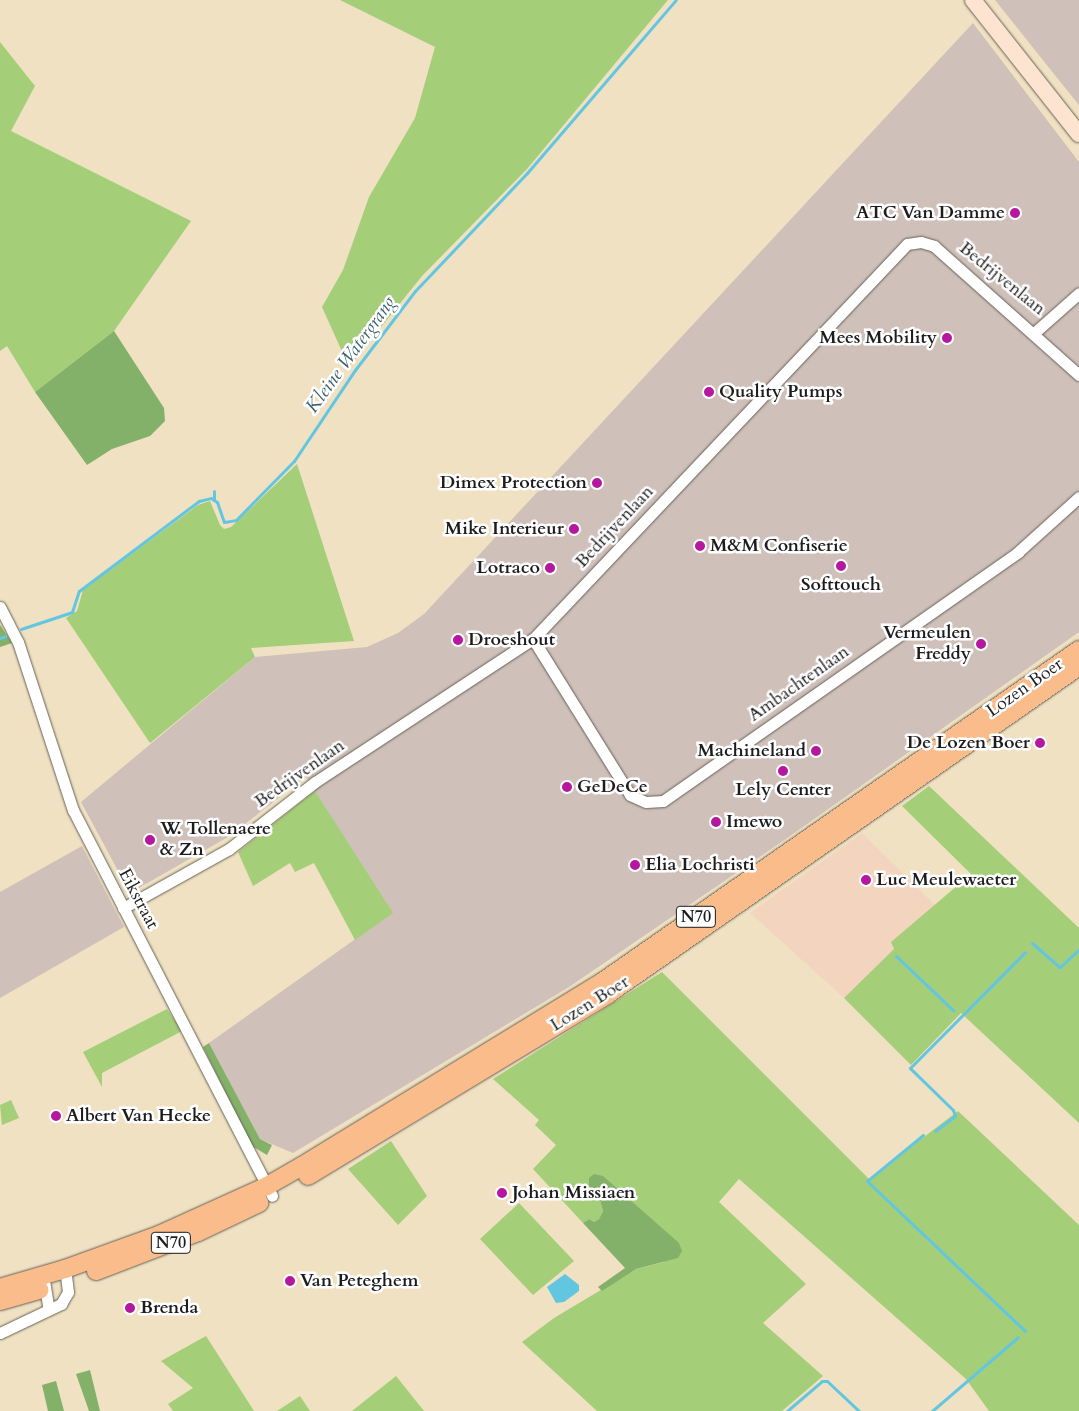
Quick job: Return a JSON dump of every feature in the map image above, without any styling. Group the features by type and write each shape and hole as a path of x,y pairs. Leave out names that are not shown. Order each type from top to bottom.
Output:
{"main road":[{"path":"973,0 1079,134"},
{"path":"984,0 1079,120"},
{"name":"Lozen Boer","path":"270,1191 601,983 1079,650"},
{"name":"Lozen Boer","path":"270,1191 608,994 1079,666"},
{"name":"N70","path":"0,1301 270,1191"},
{"name":"N70","path":"0,1288 44,1282"}],"street":[{"name":"Bedrijvenlaan","path":"123,908 229,849 315,782 533,639 907,244 921,242 934,246 1034,333 1079,292"},
{"path":"1034,333 1079,375"},
{"name":"Ambachtenlaan","path":"533,639 630,795 646,802 663,801 1018,552 1079,497"},
{"name":"Eikstraat","path":"0,607 18,642 73,810 270,1191"},
{"path":"0,1333 49,1310 67,1298 66,1275"},
{"path":"44,1282 49,1310"}],"shaded area":[{"path":"995,0 1079,0 1079,105 1042,59"},
{"path":"973,23 1079,162 1079,632 783,841 569,987 293,1153 260,1139 209,1043 392,913 306,777 228,837 130,893 81,802 255,657 367,647 398,633 424,614"},
{"path":"862,833 935,905 892,942 894,949 844,998 750,913"},
{"path":"82,846 124,927 0,998 0,892"}],"green space":[{"path":"340,0 668,0 527,169 422,276 349,367 322,307 343,270 369,197 415,118 435,47"},
{"path":"0,42 35,86 11,131 191,221 114,331 35,392 7,346 0,351"},
{"path":"114,331 164,408 165,421 150,436 112,449 87,465 35,392"},
{"path":"297,464 354,641 251,648 255,657 150,743 66,618 77,611 83,590 198,505 210,501 220,525 224,529 231,527"},
{"path":"0,625 12,643 0,647"},
{"path":"929,786 1079,928 1079,1123 961,1013 911,1065 844,998 894,949 891,942 971,874 902,806"},
{"path":"315,791 393,913 355,940 314,863 295,872 290,863 253,886 238,852"},
{"path":"662,972 869,1179 958,1111 1079,1225 1079,1411 989,1411 966,1379 739,1179 719,1202 806,1284 763,1323 823,1376 782,1411 597,1411 522,1342 554,1318 636,1269 664,1262 599,1196 603,1211 599,1219 594,1222 589,1219 583,1223 533,1169 556,1145 535,1125 539,1120 493,1079"},
{"path":"167,1009 182,1031 102,1073 102,1087 83,1052"},
{"path":"209,1043 260,1139 272,1145 267,1155 252,1146 203,1047"},
{"path":"11,1100 19,1118 2,1125 0,1105"},
{"path":"391,1141 427,1196 398,1225 348,1169"},
{"path":"594,1174 603,1176 679,1243 682,1251 678,1258 636,1269 602,1291 598,1287 625,1268 583,1223 589,1219 594,1222 599,1219 603,1211 599,1196 589,1186 589,1178"},
{"path":"519,1203 574,1261 533,1295 480,1239"},
{"path":"206,1336 254,1411 173,1411 168,1404 193,1388 161,1361"},
{"path":"90,1370 100,1411 89,1411 76,1374"},
{"path":"396,1376 424,1411 352,1411"},
{"path":"56,1381 64,1411 48,1411 42,1385"},
{"path":"300,1396 310,1411 277,1411"}],"water":[{"path":"565,1274 579,1285 579,1291 564,1302 556,1303 547,1287"}],"waterway":[{"name":"Kleine Watergrang","path":"21,629 72,612 79,591 199,501 211,498 217,502 224,522 236,520 294,461 355,370 415,291 527,173 676,0"},
{"name":"Kleine Watergrang","path":"214,491 214,500"},
{"name":"Kleine Watergrang","path":"0,638 6,636"},
{"path":"1032,943 1060,967 1079,949"},
{"path":"935,1131 955,1116 953,1110 910,1068 1025,952"},
{"path":"896,956 953,1010"},
{"path":"923,1135 867,1181 1025,1331"},
{"path":"932,1411 1018,1337"},
{"path":"787,1411 822,1381 827,1381 859,1411"}],"place":[{"name":"ATC Van Damme","path":"1015,213"},
{"name":"Mees Mobility","path":"947,338"},
{"name":"Quality Pumps","path":"709,392"},
{"name":"Dimex Protection","path":"597,483"},
{"name":"Mike Interieur","path":"574,529"},
{"name":"M&M Confiserie","path":"700,546"},
{"name":"Softtouch","path":"841,566"},
{"name":"Lotraco","path":"550,568"},
{"name":"Droeshout","path":"458,640"},
{"name":"Vermeulen Freddy","path":"981,644"},
{"name":"De Lozen Boer","path":"1040,743"},
{"name":"Machineland","path":"816,751"},
{"name":"Lely Center","path":"783,771"},
{"name":"GeDeCe","path":"567,787"},
{"name":"Imewo","path":"716,822"},
{"name":"W. Tollenaere & Zn","path":"150,840"},
{"name":"Elia Lochristi","path":"635,865"},
{"name":"Luc Meulewaeter","path":"866,880"},
{"name":"Albert Van Hecke","path":"56,1116"},
{"name":"Johan Missiaen","path":"502,1193"},
{"name":"Van Peteghem","path":"290,1281"},
{"name":"Brenda","path":"130,1308"}]}
